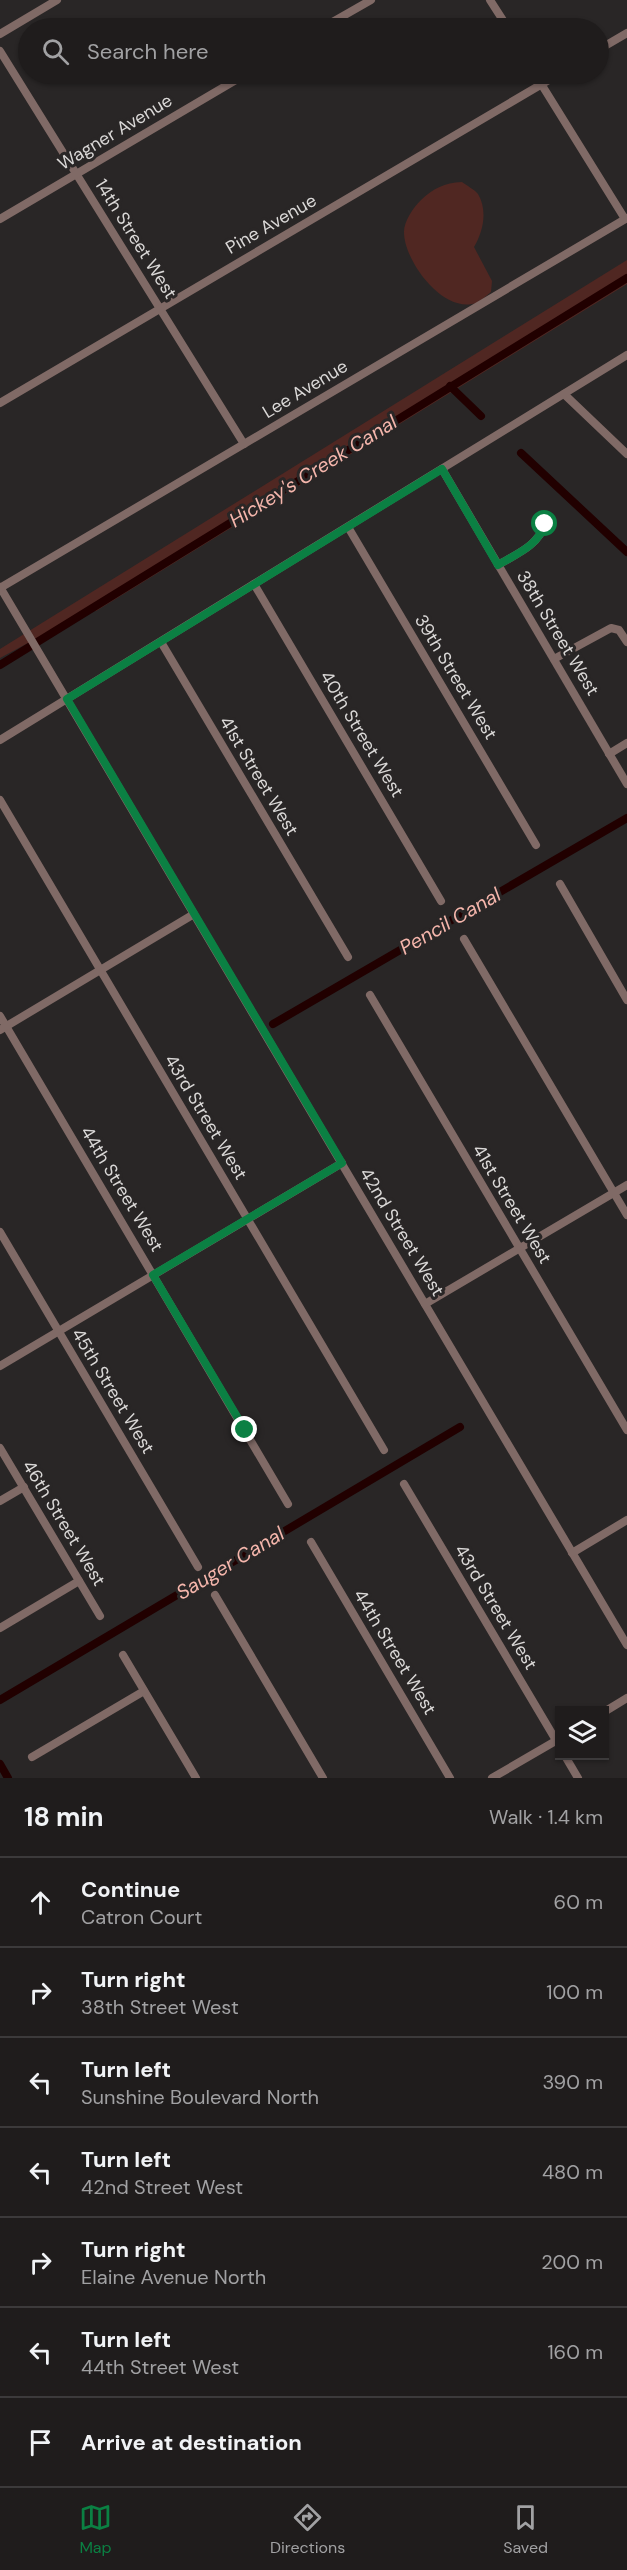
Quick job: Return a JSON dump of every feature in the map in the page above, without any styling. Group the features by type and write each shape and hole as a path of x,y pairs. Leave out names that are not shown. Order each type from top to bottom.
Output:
{"street":[{"path":"27,18 57,0"},
{"path":"340,18 371,0"},
{"path":"490,0 502,18"},
{"path":"0,34 18,23"},
{"path":"609,44 627,33"},
{"name":"14th Street West","path":"0,51 18,80"},
{"name":"14th Street West","path":"20,84 244,444"},
{"name":"Wagner Avenue","path":"0,219 229,84"},
{"path":"542,84 626,219"},
{"name":"Pine Avenue","path":"0,403 542,84"},
{"name":"Lee Avenue","path":"0,588 626,219"},
{"path":"0,740 627,355"},
{"path":"564,394 627,454"},
{"name":"38th Street West","path":"442,469 627,784"},
{"path":"498,565 531,546 545,524"},
{"name":"39th Street West","path":"348,527 536,845"},
{"name":"40th Street West","path":"254,584 441,901"},
{"name":"42nd Street West","path":"0,588 45,660 627,1645"},
{"path":"554,659 611,628 619,630 627,642"},
{"name":"41st Street West","path":"161,642 348,957"},
{"path":"609,753 627,743"},
{"name":"43rd Street West","path":"0,800 384,1450"},
{"path":"560,884 627,1000"},
{"path":"3,1028 194,914"},
{"path":"464,939 627,1215"},
{"name":"41st Street West","path":"370,995 627,1430"},
{"name":"44th Street West","path":"0,1016 3,1028 153,1275 288,1504"},
{"path":"0,1366 342,1163"},
{"path":"425,1304 627,1185"},
{"name":"45th Street West","path":"0,1232 198,1567"},
{"name":"46th Street West","path":"0,1448 100,1616"},
{"name":"43rd Street West","path":"404,1484 555,1737"},
{"path":"0,1501 24,1487"},
{"path":"572,1552 627,1520"},
{"name":"44th Street West","path":"311,1542 450,1778"},
{"path":"0,1628 79,1581"},
{"path":"215,1595 323,1778"},
{"path":"123,1655 196,1778"},
{"path":"32,1757 144,1691"},
{"path":"609,1709 627,1698"},
{"path":"492,1778 555,1744"},
{"path":"568,1760 578,1778"}],"shaded area":[{"path":"462,182 477,192 483,207 480,235 474,247 492,281 491,292 484,298 476,303 463,304 451,301 439,293 418,270 406,244 404,232 410,215 426,196 445,185"},
{"path":"627,260 627,284 96,611 88,611 0,658 0,649"}],"waterway":[{"name":"Hickey's Creek Canal","path":"0,665 627,278"},
{"path":"450,386 481,416"},
{"path":"521,453 627,552"},
{"name":"Pencil Canal","path":"273,1024 627,818"},
{"name":"Sauger Canal","path":"0,1700 460,1427"},
{"path":"0,1764 8,1778"}],"route":[{"path":"245,1430 153,1275 342,1163 67,699 442,469 498,565 531,546 537,540 545,524"}]}
